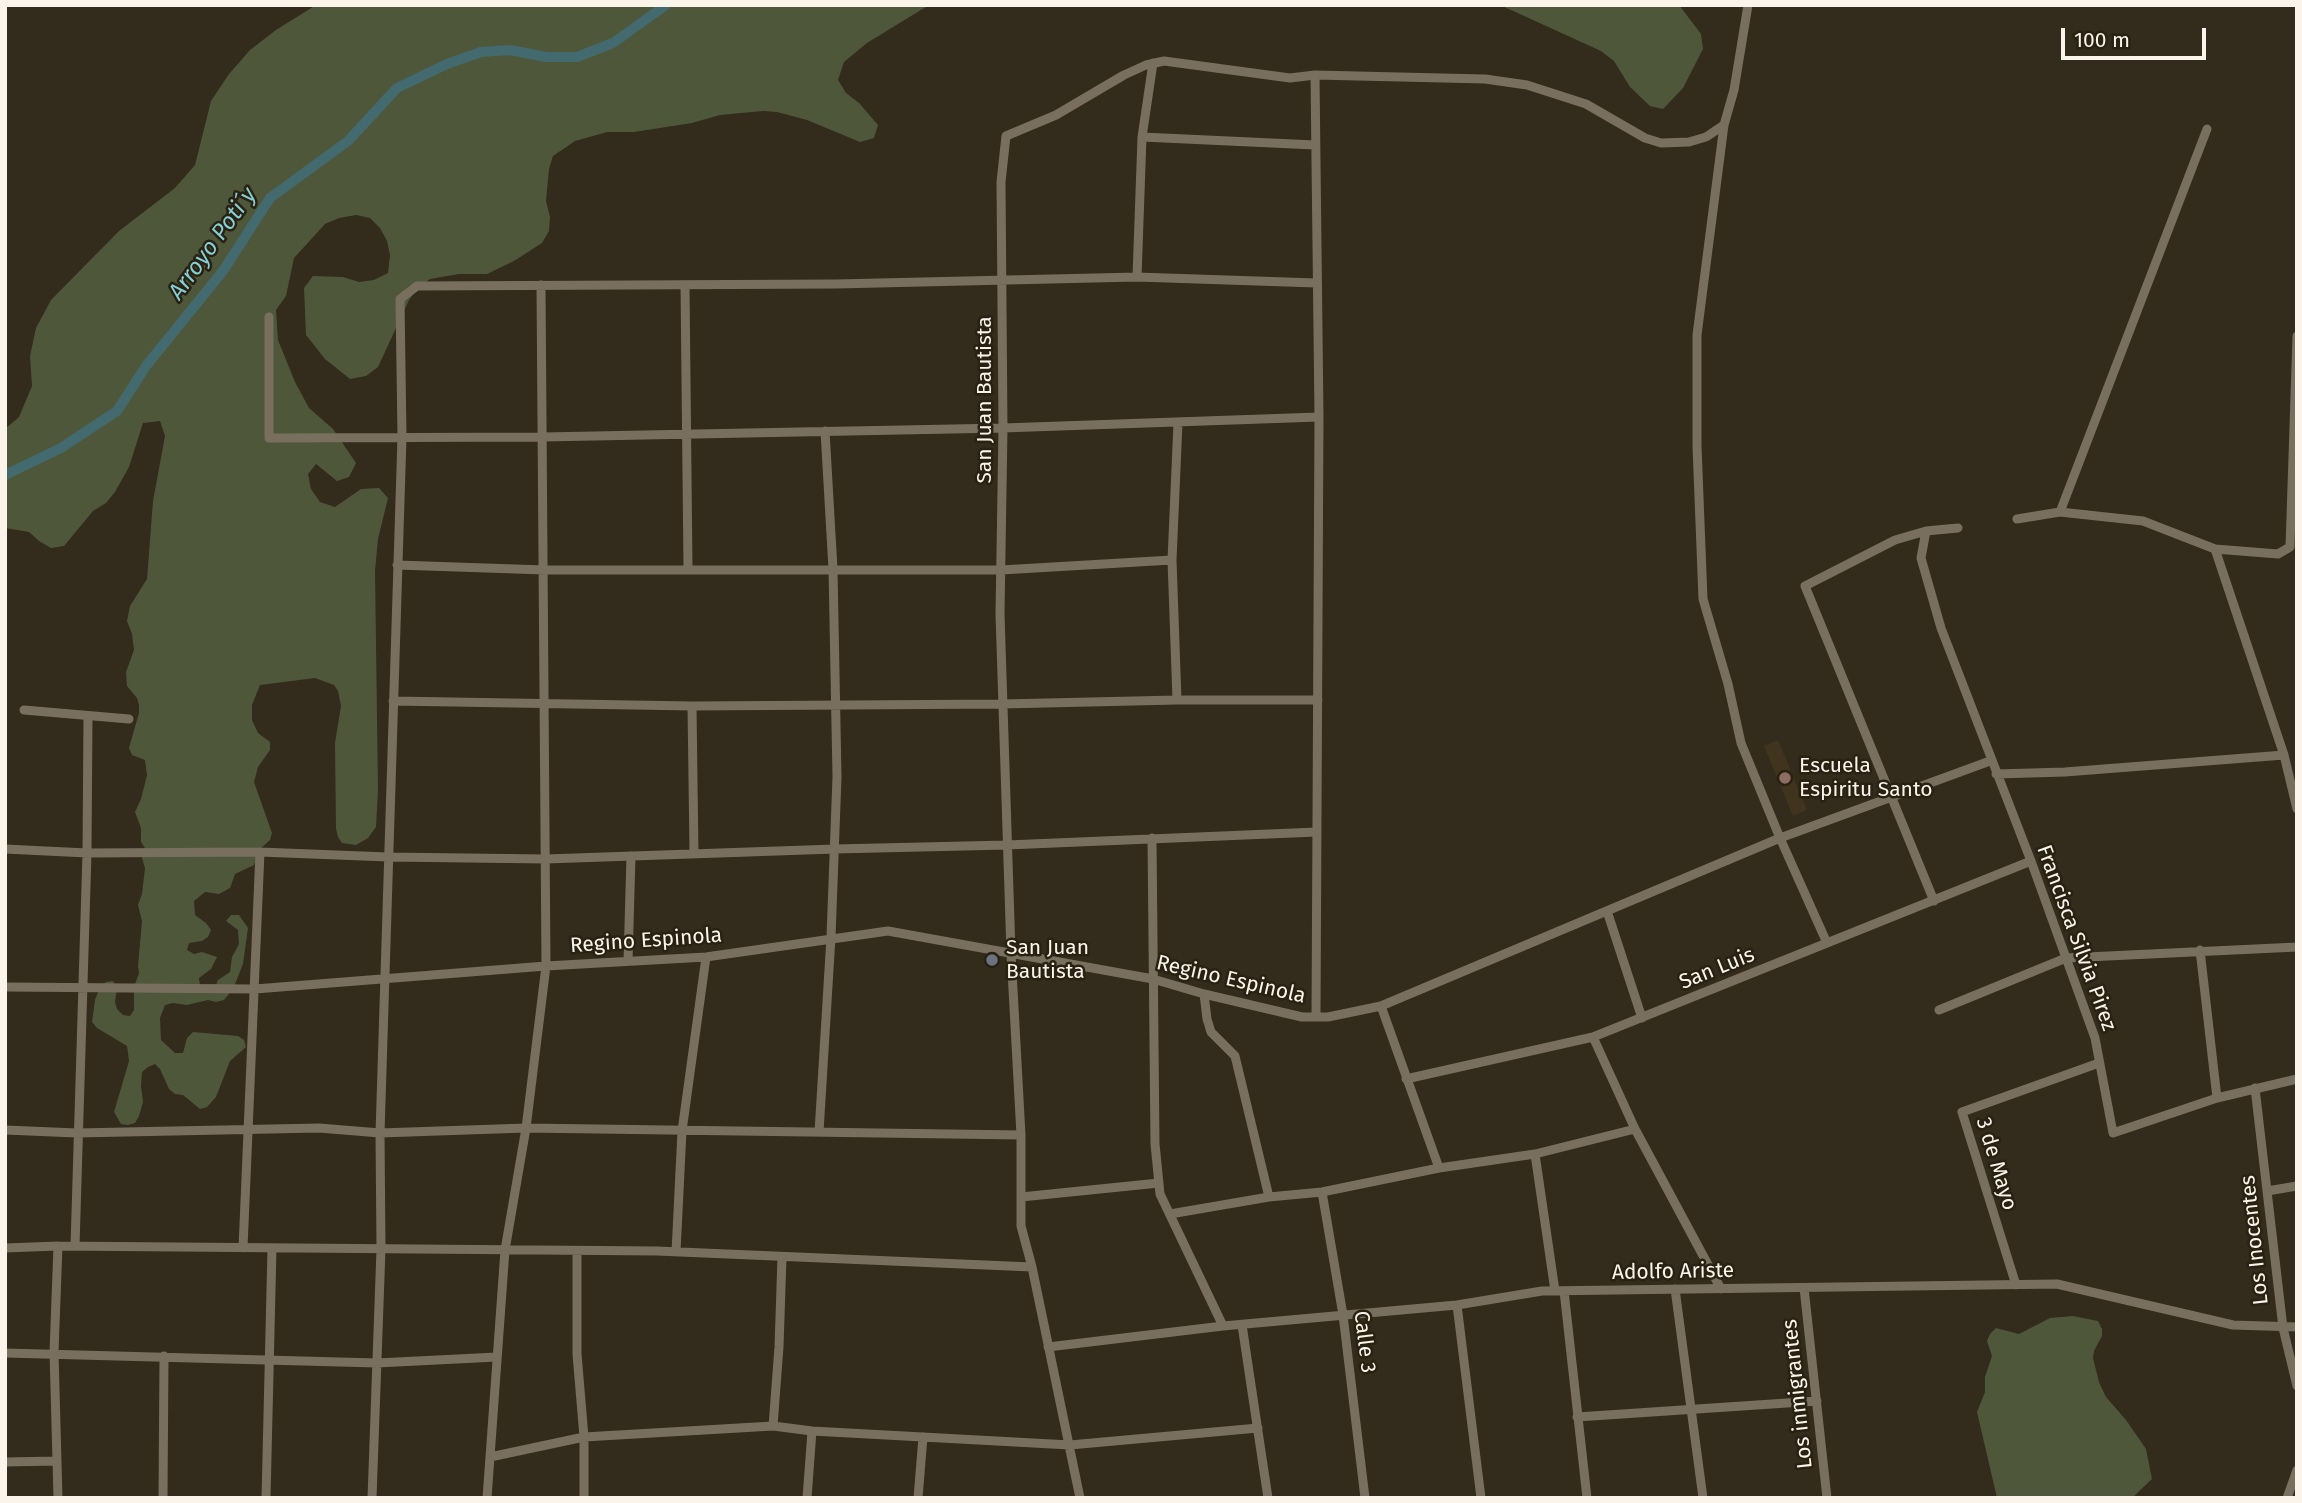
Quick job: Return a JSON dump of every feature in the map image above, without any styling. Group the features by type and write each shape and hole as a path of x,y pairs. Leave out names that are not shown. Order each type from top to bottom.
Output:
{"street":[{"path":"1748,5 1734,90 1724,125 1697,335 1697,446 1703,600 1728,684 1741,743 1827,943"},
{"path":"1137,277 1142,137 1153,63 1164,61 1290,78 1315,75 1485,79 1527,85 1586,104 1645,138 1661,143 1689,142 1706,137 1724,125"},
{"name":"San Juan Bautista","path":"1080,1498 1021,1226 1021,1135 1002,704 1001,183 1006,136 1056,115 1124,75 1153,63"},
{"path":"1315,75 1319,417 1316,1017"},
{"path":"2060,512 2207,129"},
{"path":"1142,137 1315,145"},
{"path":"372,1498 381,1249 380,1133 402,437 400,299 417,286 836,284 1137,277 1316,283"},
{"path":"487,1498 506,1250 526,1128 546,965 541,285"},
{"path":"685,285 688,569"},
{"path":"269,317 269,438 543,437 1003,428 1319,417"},
{"path":"2017,519 2060,512 2143,521 2215,549 2278,554 2290,547 2297,336"},
{"path":"1177,700 1172,560 1178,423"},
{"path":"819,1132 835,849 833,569 825,431"},
{"path":"1934,901 1805,586 1895,540 1926,531 1958,527"},
{"name":"Francisca Silvia Pirez","path":"1926,531 1921,558 1937,616 1990,761 2031,861 2095,1038 2113,1133 2217,1098"},
{"path":"2215,549 2284,755 2297,809"},
{"path":"397,565 545,570 1001,570 1172,560"},
{"path":"393,701 692,706 1318,700"},
{"path":"692,706 694,854"},
{"path":"24,710 129,719"},
{"path":"75,1246 88,853 88,716"},
{"path":"1996,774 2065,772 2284,755"},
{"name":"Regino Espinola","path":"5,987 255,989 546,965 705,957 888,931 1153,979 1302,1017 1350,1014 1381,1006 1780,838 1990,761"},
{"path":"5,849 88,853 260,852 546,859 1007,845 1318,832"},
{"path":"1152,838 1155,1144 1160,1194 1223,1326"},
{"path":"243,1248 260,852"},
{"path":"628,961 631,856"},
{"name":"San Luis","path":"1406,1079 1593,1037 2031,861"},
{"path":"1607,911 1642,1018"},
{"path":"1939,1010 2066,958 2297,947"},
{"path":"2200,950 2217,1098 2297,1079"},
{"path":"676,1252 682,1131 705,957"},
{"path":"1204,994 1211,1032 1235,1056 1269,1197"},
{"path":"1381,1006 1439,1168"},
{"path":"1593,1037 1635,1129 1721,1289"},
{"name":"3 de Mayo","path":"2016,1285 1962,1112 2099,1063"},
{"name":"Los Inocentes","path":"2255,1088 2283,1328 2297,1386"},
{"path":"5,1130 77,1133 319,1128 380,1133 526,1128 1021,1135"},
{"path":"1170,1214 1269,1197 1322,1192 1439,1168 1535,1154 1635,1129"},
{"path":"1535,1154 1560,1291 1587,1498"},
{"path":"1021,1197 1159,1183"},
{"path":"2267,1191 2297,1186"},
{"name":"Calle 3","path":"1322,1192 1343,1315 1365,1498"},
{"path":"58,1246 54,1352 58,1498"},
{"path":"5,1248 75,1246 676,1252 1032,1267"},
{"path":"266,1498 272,1248"},
{"path":"578,1251 577,1354 584,1437 584,1498"},
{"path":"773,1426 782,1256"},
{"name":"Adolfo Ariste","path":"1048,1347 1223,1326 1457,1305 1542,1291 2057,1284 2233,1325 2297,1327"},
{"name":"Los inmigrantes","path":"1804,1287 1827,1498"},
{"path":"1675,1289 1703,1498"},
{"path":"1457,1305 1481,1498"},
{"path":"1242,1325 1268,1498"},
{"path":"5,1353 54,1352 377,1363 497,1357"},
{"path":"163,1498 164,1356"},
{"path":"1577,1417 1817,1401"},
{"path":"490,1457 584,1437 773,1426 812,1431 1070,1445 1258,1428"},
{"path":"807,1498 812,1431"},
{"path":"919,1498 923,1437"},
{"path":"5,1462 57,1461"},
{"path":"2287,1498 2297,1470"}],"shaded area":[{"name":"Escuela Espiritu Santo","path":"1778,740 1807,810 1793,816 1764,746"}],"green space":[{"path":"316,5 929,5 867,43 844,62 838,80 846,93 859,103 878,125 874,138 860,142 807,120 763,111 720,115 692,123 634,132 607,132 575,141 553,156 546,201 550,217 549,231 542,243 487,274 459,274 430,279 417,289 409,300 378,367 366,376 350,379 325,359 306,335 304,288 313,276 343,277 359,282 374,280 388,273 390,255 380,228 370,218 356,215 339,218 325,224 294,258 286,296 276,310 278,340 309,408 333,429 356,463 349,477 337,481 316,464 308,474 311,489 320,502 335,507 361,489 379,488 388,498 378,539 375,571 378,791 376,827 368,838 356,845 342,843 338,837 335,743 341,706 334,685 315,678 260,685 252,705 252,720 258,733 270,742 270,750 258,767 254,782 272,833 270,840 258,851 254,865 235,874 230,888 219,894 205,892 194,901 195,915 211,930 208,937 202,941 189,943 187,950 194,954 202,952 217,957 211,969 199,978 200,986 215,987 218,980 230,972 232,957 239,944 238,930 226,921 231,915 239,915 248,928 243,964 233,989 224,1000 165,1005 160,1018 161,1040 175,1053 183,1053 187,1038 193,1032 238,1036 244,1040 246,1047 230,1061 216,1097 207,1107 200,1109 183,1095 175,1094 169,1089 155,1064 148,1067 142,1072 143,1102 139,1116 135,1123 121,1124 114,1112 129,1061 127,1046 97,1028 92,1022 95,1000 100,987 106,982 113,981 117,988 117,1009 123,1015 130,1016 134,1010 134,987 139,973 142,921 138,905 142,894 145,868 142,858 145,848 141,842 141,828 135,812 147,775 145,760 132,755 129,748 139,705 127,686 126,672 134,650 127,621 130,606 147,579 153,501 165,436 160,421 143,423 129,467 115,492 106,503 93,511 64,546 51,548 29,532 5,528 5,429 19,417 32,386 30,356 36,328 51,300 119,231 175,188 195,165 211,101 229,74 250,50"},
{"path":"1500,5 1679,5 1701,34 1703,49 1683,88 1663,109 1650,106 1630,87 1614,61 1601,51"},
{"path":"2073,1316 2098,1321 2102,1329 2093,1358 2099,1382 2106,1397 2146,1449 2152,1479 2132,1498 1997,1498 1977,1412 1985,1392 1985,1377 1992,1356 1987,1341 1996,1328 2019,1334 2050,1318"}],"waterway":[{"name":"Arroyo Poti´y","path":"5,475 61,448 117,411 146,366 223,271 270,198 348,141 397,88 447,64 481,52 510,50 546,57 577,57 613,43 666,5"}],"place":[{"name":"Escuela Espiritu Santo","path":"1785,778"},
{"name":"San Juan Bautista","path":"992,960"}]}
